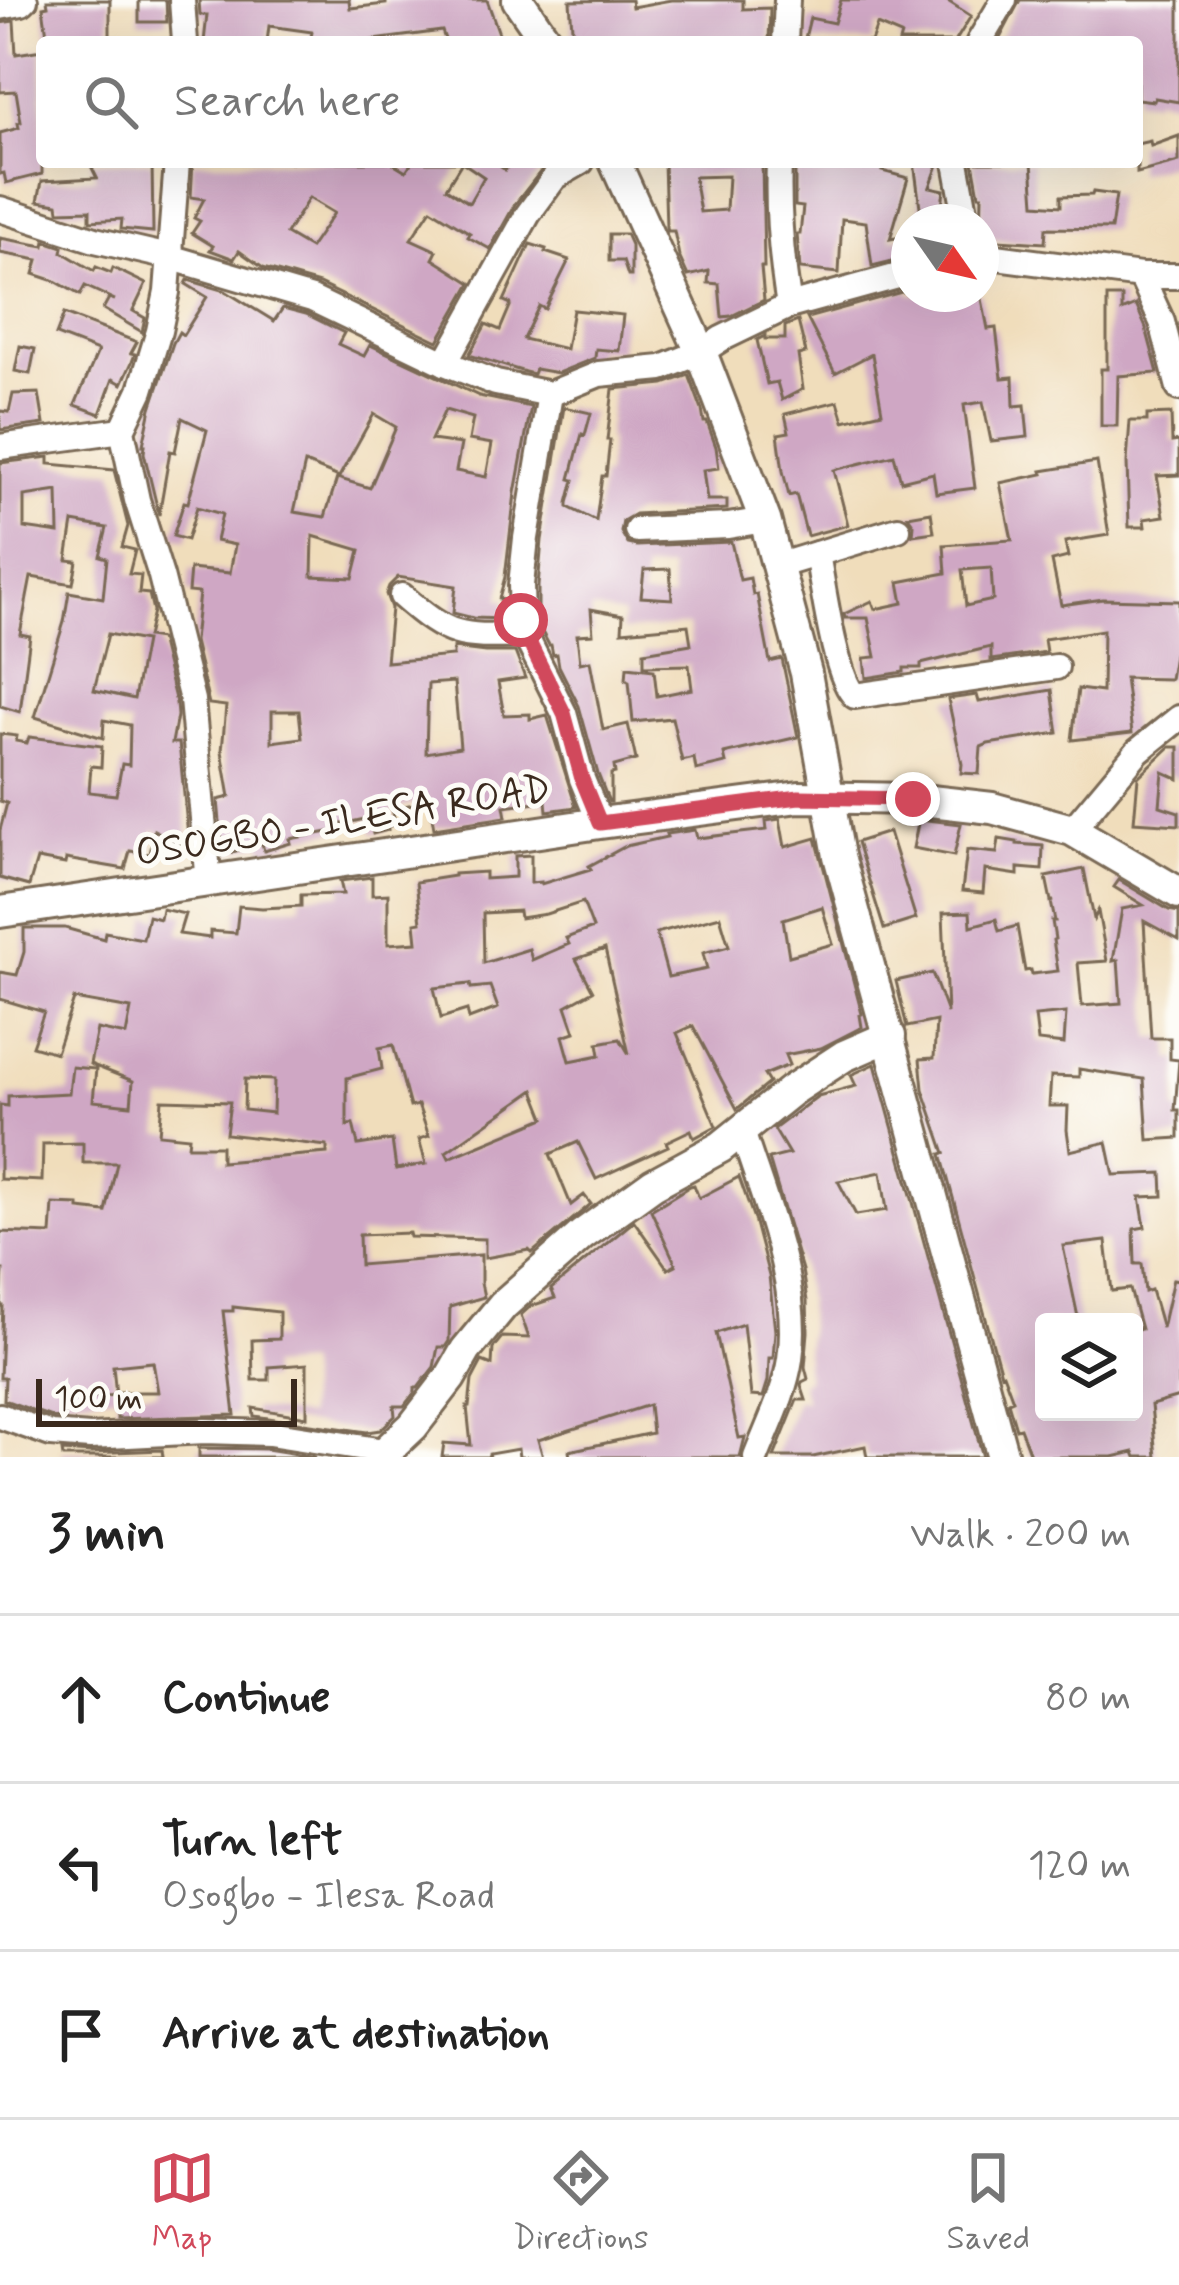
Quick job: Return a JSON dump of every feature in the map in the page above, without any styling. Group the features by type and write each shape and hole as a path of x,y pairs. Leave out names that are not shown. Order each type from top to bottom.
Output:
{"main road":[{"path":"528,3 544,36"},
{"path":"618,168 701,352 765,520 806,673 839,856 1004,1457"},
{"name":"OSOGBO - ILESA ROAD","path":"0,912 600,823 830,796 992,808 1072,830 1179,893"},
{"path":"382,1454 413,1426 503,1305 550,1262 652,1184 721,1147 844,1056 890,1036"}],"street":[{"path":"0,7 25,0"},
{"path":"182,0 185,36"},
{"path":"785,36 787,0"},
{"path":"983,36 1004,0"},
{"path":"176,168 167,292 159,331 122,430 192,700 209,883"},
{"path":"445,363 528,214 555,177 571,168"},
{"path":"779,168 779,241 789,306"},
{"path":"957,168 964,204"},
{"path":"0,209 312,299 445,363 496,383 550,394 599,374 662,368 789,306 891,278"},
{"path":"999,257 1142,276 1179,276"},
{"path":"1142,276 1162,322 1179,388"},
{"path":"550,394 520,585 521,620 564,713 600,823"},
{"path":"0,447 122,430"},
{"path":"637,530 765,520"},
{"path":"777,566 898,530"},
{"path":"817,554 840,668 847,689 855,696 1056,667"},
{"path":"402,596 434,624 461,635 525,634"},
{"path":"806,673 840,668"},
{"path":"1072,830 1138,751 1178,718 1179,709"},
{"path":"742,1131 791,1304 789,1362 756,1457"},
{"path":"0,1416 51,1434 269,1432 382,1454"}],"building":[{"path":"47,0 110,0 110,36 47,36 43,7 48,6"},
{"path":"139,0 166,0 167,22 139,22"},
{"path":"199,0 349,0 350,8 386,4 386,0 487,0 500,36 444,36 442,31 311,36 312,32 269,26 268,36 205,36 207,15 200,15"},
{"path":"631,0 632,7 671,0 743,0 743,9 770,8 769,36 573,36 570,1"},
{"path":"841,0 946,0 971,16 959,36 901,36 877,25 873,36 806,36 810,18 834,23"},
{"path":"1020,0 1179,0 1179,102 1143,100 1143,36 1001,36"},
{"path":"14,21 16,54 36,51 36,168 42,168 42,174 6,183 4,173 0,174 0,133 19,128 21,122 16,91 0,92 0,23"},
{"path":"1179,136 1179,162 1137,173 1137,168 1143,168 1143,143 1150,141 1151,146"},
{"path":"92,168 152,168 153,232 121,229 122,219 90,221 90,210 59,211 58,204 38,201 42,181 97,178"},
{"path":"193,168 458,168 446,188 469,203 484,177 471,168 543,168 515,204 490,249 431,209 411,239 437,251 433,259 471,283 438,341 319,284 263,268 239,251 234,259 210,250 213,246 192,233 204,199 191,197","holes":["309,198 334,213 310,248 286,234"]},
{"path":"664,168 762,168 764,300 722,317 719,284 708,283 709,271 688,276 674,231 667,231","holes":["728,176 726,210 700,212 694,177"]},
{"path":"795,168 883,168 908,178 900,204 891,204 891,261 872,266 866,222 842,219 839,273 800,269 797,234 803,207 795,206"},
{"path":"915,168 937,168 930,187 944,190 942,204 920,204"},
{"path":"974,168 1032,168 1035,204 1061,206 1061,196 1093,192 1116,195 1111,229 1046,228 1045,243 999,240 999,204 982,204"},
{"path":"609,234 626,234 631,245 631,276 623,261 609,261"},
{"path":"0,238 44,246 45,241 63,247 62,252 94,271 96,267 111,273 113,268 146,284 133,311 145,318 142,332 103,309 109,298 115,300 85,286 80,295 34,274 38,260 0,253"},
{"path":"530,244 569,260 545,309 539,306 523,339 566,349 573,310 623,315 619,351 596,349 595,358 558,373 535,369 533,374 469,355 486,324 500,330 511,304 504,301"},
{"path":"188,280 225,291 274,321 283,308 306,314 344,333 338,344 364,356 370,345 479,396 531,407 499,599 505,600 505,619 453,613 456,586 398,577 386,594 391,608 386,662 453,656 453,648 515,652 525,678 498,682 504,715 530,714 530,719 547,715 576,807 547,811 546,801 504,806 506,817 434,828 429,800 392,809 396,825 388,830 373,834 369,818 338,825 339,830 290,839 291,843 264,851 262,843 223,855 218,800 230,797 222,751 226,706 209,704 194,641 199,593 188,592 190,569 230,573 235,545 216,541 222,514 197,507 187,540 173,536 184,502 188,503 207,430 182,418 175,452 170,451 159,515 143,445 173,343 207,297 186,284","holes":["445,410 473,418 469,440 492,444 486,477 456,471 461,444 431,440","374,414 396,427 370,488 337,478 325,517 294,512 305,463 339,477","313,536 360,550 353,578 312,576","454,682 460,747 426,753 428,684","272,711 299,711 302,738 272,742"]},
{"path":"891,295 891,312 985,312 988,329 996,328 1002,378 1013,377 1014,406 1025,405 1028,437 991,441 983,402 964,405 975,488 936,493 933,473 901,481 894,455 834,470 848,525 807,536 796,494 789,496 783,471 778,434 789,432 785,414 838,401 844,421 882,412 872,354 835,373 807,318"},
{"path":"1107,297 1122,297 1122,311 1136,305 1158,373 1118,376 1117,426 1101,426"},
{"path":"64,314 137,342 122,384 113,379 100,414 75,405 98,351 56,335"},
{"path":"798,321 806,353 798,355 803,389 782,400 777,382 767,384 757,340 765,336 785,339 785,326"},
{"path":"20,346 35,349 30,374 15,371"},
{"path":"689,375 716,447 719,468 703,470 707,500 727,500 727,509 635,514 623,521 621,532 628,544 637,546 731,542 740,580 750,578 753,595 757,594 770,662 782,659 798,737 724,754 726,763 696,770 694,758 682,761 672,718 633,722 626,680 627,667 654,670 657,696 692,689 689,665 644,666 644,652 691,644 688,625 622,631 623,615 591,609 593,634 577,635 580,663 590,661 603,730 628,724 636,760 614,766 609,802 579,706 541,630 542,540 564,407 591,413 570,479 574,480 568,507 596,521 602,476 606,476 613,389 664,384","holes":["670,569 672,599 641,597 644,570"]},
{"path":"39,393 44,424 0,430 0,411 9,412 13,394"},
{"path":"1171,414 1172,442 1179,441 1179,475 1157,476 1164,516 1144,519 1145,527 1129,527 1130,421"},
{"path":"49,457 49,464 114,470 128,526 122,547 135,550 129,574 141,575 139,593 149,594 153,611 147,637 160,639 176,703 172,743 179,743 188,836 183,845 154,830 150,854 130,851 125,869 37,859 29,886 0,878 0,830 7,803 0,801 0,734 27,743 29,737 102,746 101,767 91,766 89,792 116,795 122,764 129,765 130,725 104,720 103,738 35,717 69,592 103,598 107,558 100,556 107,528 73,522 67,560 77,561 73,584 31,577 20,634 30,636 20,712 0,706 0,463","holes":["58,491 59,533 24,528 24,496","108,634 145,641 134,699 94,690"]},
{"path":"1097,462 1109,535 1065,542 1068,557 1052,561 1061,605 1103,599 1179,601 1170,679 1125,678 1132,733 1072,740 1078,689 1102,692 1103,630 1044,639 1046,652 991,660 991,647 866,678 864,658 876,657 868,618 845,618 844,614 872,601 875,609 903,603 899,582 946,573 944,545 1012,540 1000,483","holes":["991,568 993,600 966,606 962,570"]},
{"path":"931,512 934,532 913,535 908,516"},
{"path":"1052,690 1058,733 988,744 981,747 979,774 961,773 948,699 977,695 979,702"},
{"path":"1170,747 1179,747 1179,779 1163,772 1160,806 1179,812 1179,825 1134,822 1138,777"},
{"path":"780,819 785,847 816,838 862,1027 821,1048 785,1055 789,1065 764,1075 769,1083 737,1109 693,1026 677,1033 716,1126 694,1138 691,1130 666,1142 668,1146 596,1179 578,1142 550,1154 571,1205 584,1195 591,1204 532,1253 485,1258 485,1239 359,1235 360,1265 481,1255 484,1297 450,1307 449,1341 438,1347 434,1367 404,1406 394,1406 395,1416 380,1430 254,1416 253,1408 307,1417 307,1364 269,1367 269,1380 253,1380 252,1340 279,1339 279,1312 233,1307 233,1311 223,1311 235,1415 117,1419 117,1392 158,1392 153,1362 113,1366 116,1395 63,1400 65,1419 4,1400 0,1232 51,1234 53,1204 106,1212 117,1163 83,1163 83,1143 43,1144 42,1181 0,1179 0,1105 8,1106 8,1096 69,1093 72,1067 96,1069 93,1101 131,1105 133,1081 90,1064 97,1029 126,1035 131,1009 74,999 56,1053 32,1046 44,1012 0,999 0,972 17,975 24,928 65,928 104,939 105,932 143,939 148,916 160,919 162,909 185,914 179,934 210,938 210,931 236,933 239,906 301,906 301,895 343,894 340,881 372,877 372,895 388,894 388,944 417,942 415,923 421,922 416,882 485,872 485,879 515,877 515,856 531,855 531,883 541,884 591,869 589,866 626,846 666,834 695,830 697,838 767,830 766,821","holes":["583,902 593,928 566,938 569,944 532,960 529,949 484,963 483,913 519,911 520,918","822,907 833,944 789,956 783,919","720,916 729,946 703,953 707,969 668,977 656,933","605,949 629,1054 620,1039 598,1043 600,1055 570,1061 563,1036 575,1032 566,1006 593,991 576,959","490,986 498,1008 469,1019 467,1010 441,1018 434,988","393,1045 410,1107 418,1105 429,1136 419,1139 426,1164 396,1169 392,1140 358,1145 353,1124 347,1126 347,1078 382,1069 379,1048","245,1079 274,1080 273,1113 244,1110","534,1090 545,1118 449,1158 446,1152","162,1100 230,1102 226,1134 327,1146 327,1153 221,1162 221,1146 188,1146 189,1137 159,1134"]},
{"path":"919,819 961,824 954,856 913,848"},
{"path":"889,832 916,919 884,929 857,842"},
{"path":"999,839 1043,846 1042,870 1018,868 1018,875 985,870 983,893 962,891 967,850 997,853"},
{"path":"1084,869 1107,961 1078,963 1082,1006 1121,1003 1118,960 1113,961 1122,909 1143,905 1114,887 1119,880 1179,912 1179,940 1144,921 1151,1038 1170,1038 1170,1059 1179,1060 1175,1110 1179,1110 1179,1138 1148,1140 1144,1079 1079,1069 1079,1077 1051,1076 1049,1106 1068,1106 1070,1151 1107,1142 1114,1175 1162,1173 1163,1196 1140,1197 1145,1227 1134,1229 1135,1264 1142,1264 1145,1292 1151,1290 1162,1328 1173,1279 1179,1280 1179,1397 1151,1405 1156,1457 1136,1457 1134,1452 1113,1457 1031,1457 1008,1402 1013,1400 1001,1374 941,1154 945,1153 923,1089 920,1059 934,1058 936,1021 907,1027 896,981 932,973 947,1013 943,913 970,912 971,926 996,919 999,931 1017,926 1025,971 1058,971 1046,877","holes":["1066,1013 1064,1044 1038,1041 1035,1016"]},
{"path":"875,1064 983,1457 867,1457 865,1446 813,1457 774,1457 797,1400 806,1400 801,1385 808,1379 808,1332 802,1270 769,1159 789,1154 774,1129 818,1096 856,1086 851,1075","holes":["881,1172 887,1210 856,1215 838,1181"]},
{"path":"739,1177 769,1276 775,1331 763,1397 751,1396 743,1324 716,1333 739,1438 745,1437 740,1457 570,1457 569,1451 652,1433 649,1405 538,1440 543,1457 519,1457 518,1449 488,1457 442,1457 444,1443 471,1445 467,1407 472,1380 482,1361 492,1365 493,1348 502,1337 529,1338 521,1315 555,1298 551,1289 634,1221 668,1269 676,1265 651,1210 690,1186 694,1185 699,1198"},
{"path":"199,1448 267,1449 316,1457 199,1457"},
{"path":"162,1450 163,1457 63,1457 62,1451 91,1453"}],"route":[{"path":"521,620 564,713 600,823 799,797 913,799"}]}
